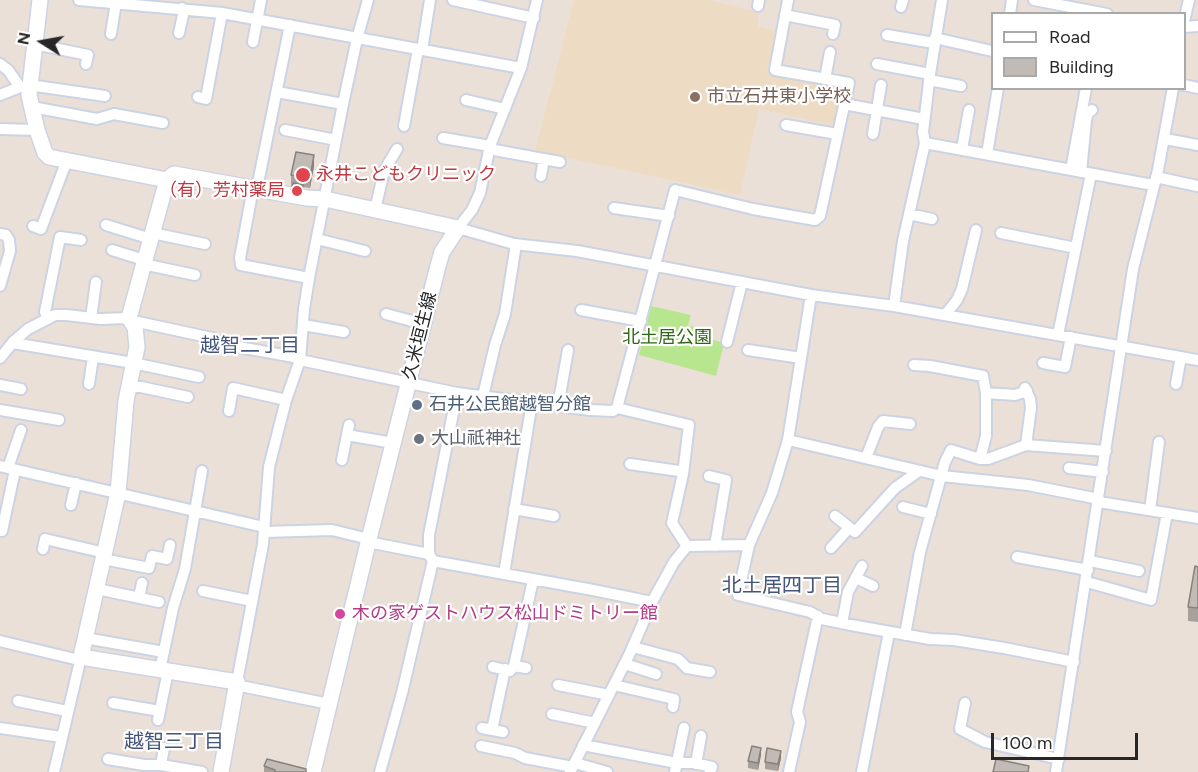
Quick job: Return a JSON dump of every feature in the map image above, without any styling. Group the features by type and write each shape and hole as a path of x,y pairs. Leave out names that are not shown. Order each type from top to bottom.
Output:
{"main road":[{"path":"40,0 26,87 45,153 49,157 167,180"},
{"path":"221,772 236,684 164,670 80,659 118,493 129,387 136,347 131,321 144,262 167,180 174,174 306,198 325,199 458,228"},
{"name":"久米垣生線","path":"313,772 368,540 442,252 458,228"}],"street":[{"path":"79,0 222,12 521,68"},
{"path":"253,42 261,0"},
{"path":"329,704 236,684 264,529 269,467 286,400 300,360 309,278 343,104 368,0"},
{"path":"402,119 430,0"},
{"path":"453,0 534,18"},
{"path":"537,0 521,68 490,148 480,193 472,210 458,228 516,244 577,251 811,295 894,306 1198,360"},
{"path":"617,408 657,265 675,190 753,209 815,220 820,216 849,83 775,70 788,0"},
{"path":"894,306 903,241 925,142 923,132 929,77 942,0"},
{"path":"1034,0 1072,4 1100,12"},
{"path":"1186,16 1189,0"},
{"path":"111,34 116,2"},
{"path":"179,33 183,15 182,8"},
{"path":"198,98 206,99 208,64 222,12"},
{"path":"785,15 835,25 833,34"},
{"path":"290,25 240,258 241,265 309,278"},
{"path":"887,35 991,51"},
{"path":"34,44 88,55 86,64"},
{"path":"825,79 830,52"},
{"path":"877,64 961,86"},
{"path":"1,65 26,87"},
{"path":"873,134 881,85"},
{"path":"0,95 26,87 105,96"},
{"path":"987,154 998,90"},
{"path":"1058,335 1076,248 1087,111 1086,90"},
{"path":"1056,772 1087,582 1133,269 1165,139 1173,90"},
{"path":"277,92 343,104"},
{"path":"466,100 505,109"},
{"path":"844,104 924,119"},
{"path":"32,107 80,121 114,114 160,126"},
{"path":"962,150 969,110"},
{"path":"786,125 837,134"},
{"path":"0,129 37,130"},
{"path":"285,130 336,140"},
{"path":"443,138 560,162"},
{"path":"1165,139 1198,145"},
{"path":"925,142 1081,172 1197,186"},
{"path":"375,210 384,171 397,149"},
{"path":"541,176 544,159"},
{"path":"33,226 41,229 67,160"},
{"path":"614,208 669,216"},
{"path":"909,214 932,219"},
{"path":"106,225 151,236 205,244"},
{"path":"945,315 957,300 962,289 976,230"},
{"path":"1001,233 1076,248"},
{"path":"0,234 6,235 9,240 10,251 1,282"},
{"path":"48,318 45,312 60,237 81,240"},
{"path":"317,239 365,251"},
{"path":"483,396 505,314 516,244"},
{"path":"112,250 144,262 195,275"},
{"path":"91,318 96,282"},
{"path":"727,342 742,282"},
{"path":"811,295 788,440 772,493 749,545 738,596 810,612 842,623 930,639 954,640 1074,662"},
{"path":"581,310 641,321"},
{"path":"386,314 423,324"},
{"path":"0,358 28,329 55,315 131,321 212,338 222,344 294,357 457,393 558,406 613,411 617,408 688,425 683,474 672,523 687,546"},
{"path":"303,325 344,332"},
{"path":"1044,363 1065,367 1071,337"},
{"path":"13,343 133,363 199,377"},
{"path":"558,406 568,350"},
{"path":"748,350 801,358"},
{"path":"88,384 93,357"},
{"path":"1176,384 1181,357"},
{"path":"914,365 980,375 985,381 986,436 980,459"},
{"path":"0,385 21,388"},
{"path":"129,387 141,387 188,397"},
{"path":"229,411 233,388 286,400"},
{"path":"986,393 1015,395 1026,390 1031,408 1026,445"},
{"path":"380,772 402,693 431,558 429,535 457,393"},
{"path":"504,574 532,402"},
{"path":"0,410 59,420"},
{"path":"866,458 882,421 910,424"},
{"path":"2,531 8,468 21,430"},
{"path":"342,460 348,430 393,443"},
{"path":"788,440 942,476 1028,485 1099,501 1198,518"},
{"path":"1150,510 1159,442"},
{"path":"905,635 920,552 951,450 980,459 995,457 1026,445 1106,451"},
{"path":"630,464 679,471 683,474"},
{"path":"8,468 264,529 332,530 431,558 652,602"},
{"path":"1069,468 1103,472"},
{"path":"113,703 159,715 164,652 185,569 202,471"},
{"path":"835,516 855,532 875,502 920,471"},
{"path":"708,476 726,480 715,546"},
{"path":"71,506 76,483"},
{"path":"903,507 931,514"},
{"path":"514,509 554,516"},
{"path":"1087,582 1151,600 1167,513"},
{"path":"831,548 849,528"},
{"path":"43,549 45,539 149,568 152,556 167,559 170,545"},
{"path":"573,768 674,561 687,546 749,545"},
{"path":"1017,557 1139,571"},
{"path":"842,623 848,592 862,566"},
{"path":"855,578 873,586"},
{"path":"492,730 522,628 533,580"},
{"path":"139,598 142,584"},
{"path":"97,589 159,602"},
{"path":"203,591 252,601"},
{"path":"789,772 800,722 797,712 818,616"},
{"path":"522,628 534,631"},
{"path":"862,772 889,632"},
{"path":"85,638 164,652"},
{"path":"0,641 80,659 54,772"},
{"path":"633,647 678,659 686,672 710,672"},
{"path":"625,664 656,674"},
{"path":"493,667 526,668"},
{"path":"558,685 674,699 673,707"},
{"path":"18,701 67,711"},
{"path":"965,703 960,729 985,742 1059,759"},
{"path":"552,714 595,723"},
{"path":"0,728 61,737"},
{"path":"676,767 684,728"},
{"path":"696,764 701,736"},
{"path":"583,745 676,767 696,764 712,767 710,772"},
{"path":"481,746 573,768 607,772"},
{"path":"161,765 164,748"},
{"path":"112,772 111,760 202,772"}],"shaded area":[{"name":"市立石井東小学校","path":"574,0 709,0 758,12 758,26 776,31 767,71 843,86 834,125 759,109 740,195 535,151"}],"green space":[{"name":"北土居公園","path":"651,306 691,315 688,325 710,331 708,338 724,343 716,376 639,355"}],"building":[{"path":"296,152 314,155 310,178 291,175"},
{"path":"293,183 303,185 302,192 291,190"},
{"path":"1195,566 1198,567 1198,608 1188,607"},
{"path":"752,746 761,748 758,763 748,761"},
{"path":"767,748 781,751 778,764 765,762"},
{"path":"267,759 306,769 306,772 275,772 264,766"},
{"path":"996,759 1029,766 1028,772 993,772"}],"place":[{"name":"市立石井東小学校","path":"695,97"},
{"name":"永井こどもクリニック","path":"303,175"},
{"name":"（有）芳村薬局","path":"297,191"},
{"name":"石井公民館越智分館","path":"417,405"},
{"name":"大山祇神社","path":"419,439"},
{"name":"木の家ゲストハウス松山ドミトリー館","path":"340,614"}],"district":[{"name":"越智二丁目","path":"250,346"},
{"name":"北土居四丁目","path":"782,586"},
{"name":"越智三丁目","path":"174,742"}]}
